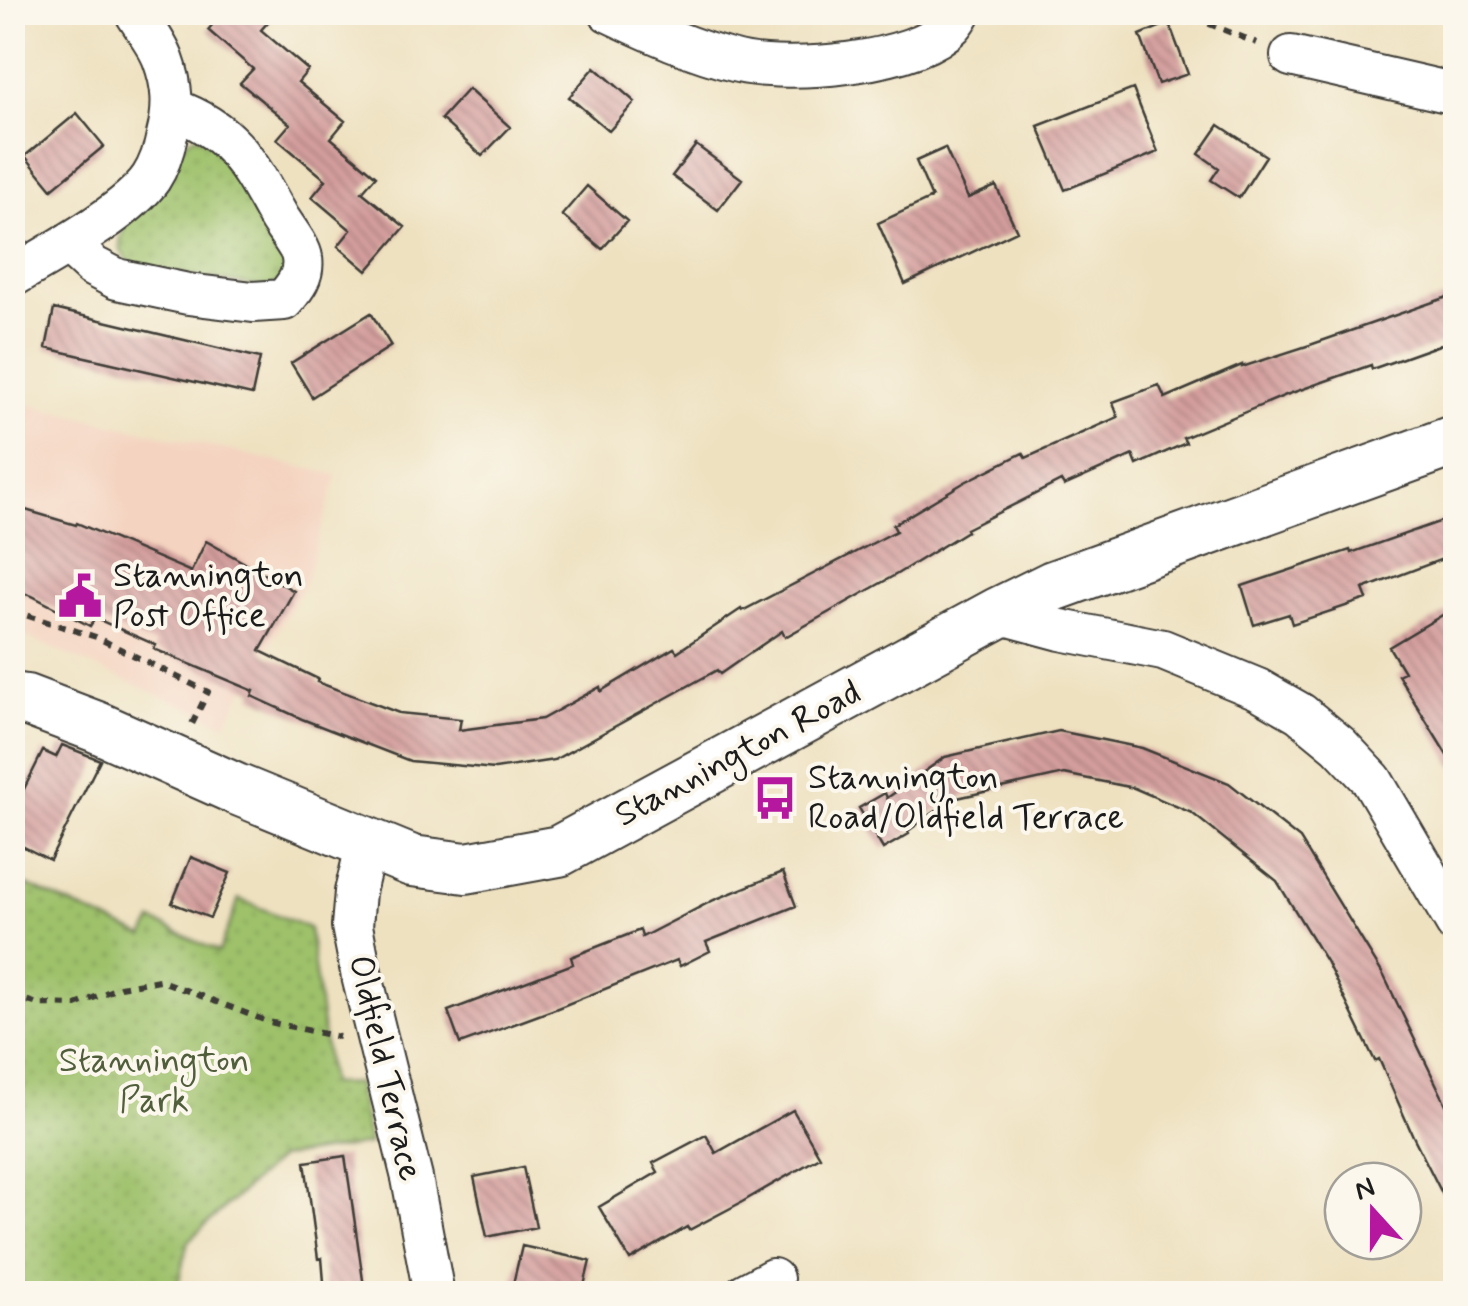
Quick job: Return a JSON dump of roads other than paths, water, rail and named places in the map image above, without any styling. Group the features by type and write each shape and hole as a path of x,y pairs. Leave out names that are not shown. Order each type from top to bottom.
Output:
{"main road":[{"name":"Stannington Road","path":"12,698 97,727 412,861 466,868 511,862 560,851 1053,586 1456,440"}],"street":[{"path":"12,277 128,202 149,182 162,160 174,109 170,82 162,55 135,12"},
{"path":"609,12 676,43 742,63 796,66 884,58 924,42 956,20"},
{"path":"1291,56 1456,94"},
{"path":"68,244 92,266 117,279 188,294 253,302 284,300 300,281 302,257 246,161 222,134 198,118 174,109"},
{"path":"998,613 1162,650 1258,689 1300,712 1372,780 1456,922"},
{"name":"Oldfield Terrace","path":"367,843 355,892 352,926 412,1178 434,1294"}],"place":[{"name":"Stannington Post Office","path":"80,596"},
{"name":"Stannington Road/Oldfield Terrace","path":"775,798"}],"park label":[{"name":"Stannington Park","path":"154,1081"}]}
